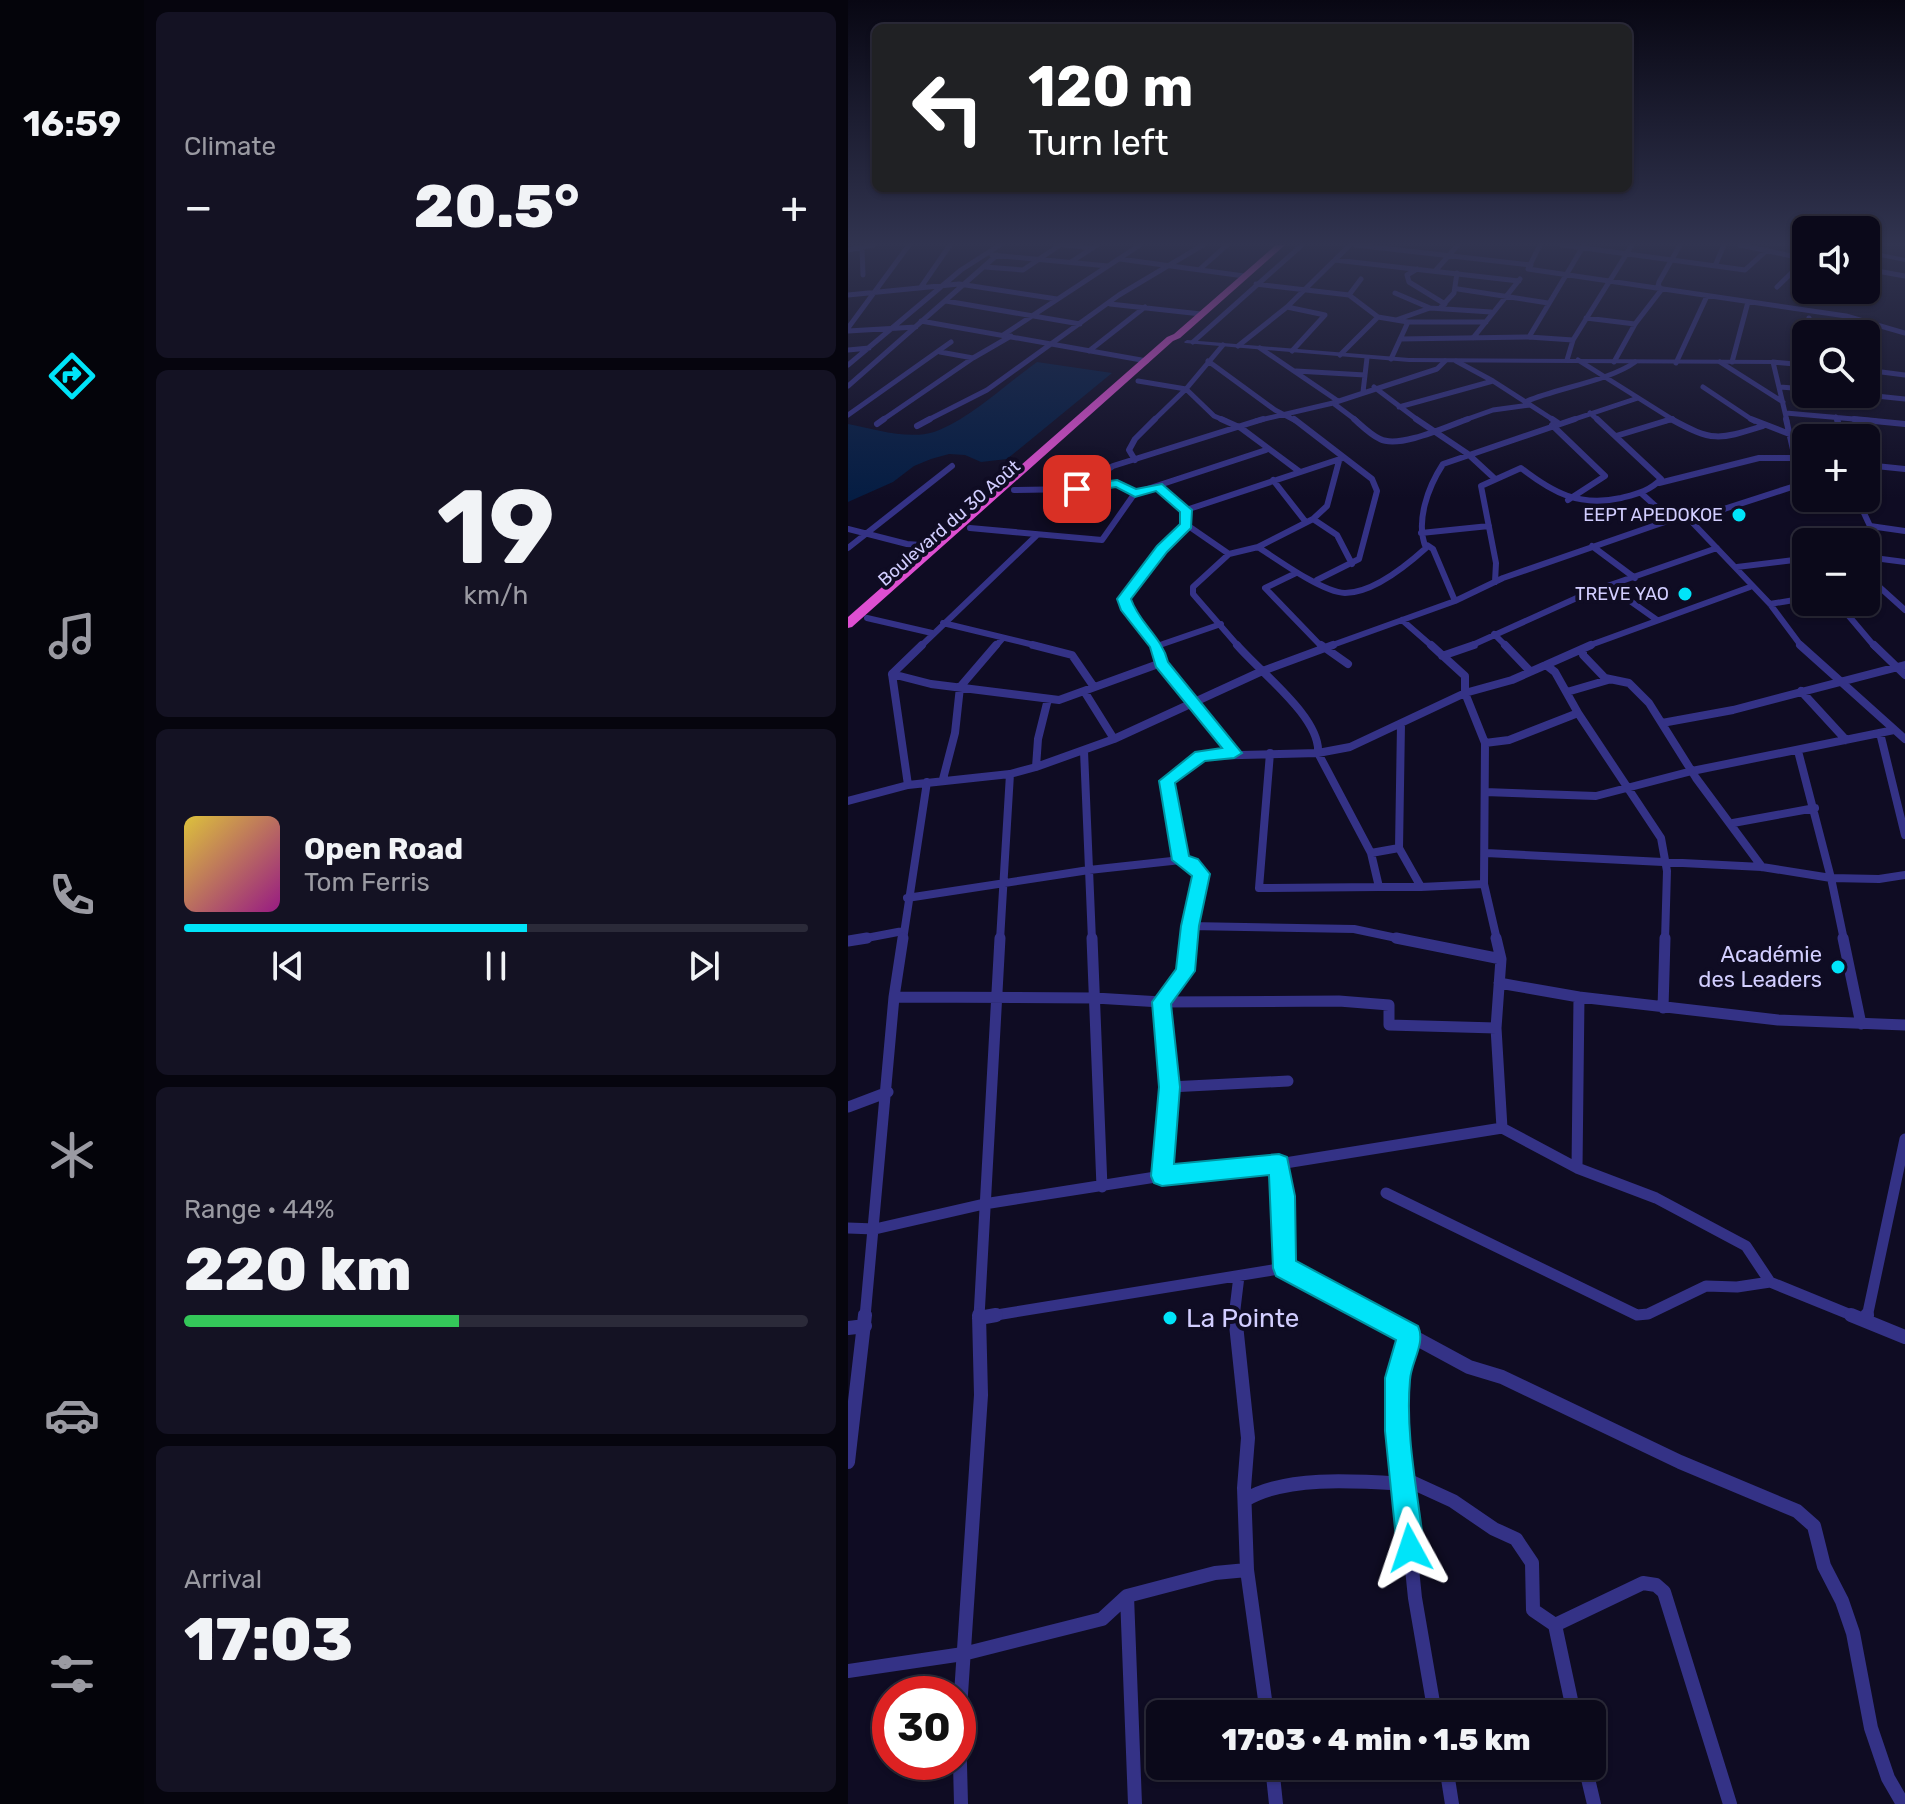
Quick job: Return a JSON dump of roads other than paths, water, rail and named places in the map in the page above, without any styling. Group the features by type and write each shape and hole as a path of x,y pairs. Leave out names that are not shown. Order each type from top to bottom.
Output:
{"highway":[{"name":"Boulevard du 30 Août","path":"850,619 1147,361 1183,341 1191,329"},
{"name":"Boulevard du 30 Août","path":"848,634 1197,329"}],"street":[{"path":"848,365 894,329"},
{"path":"848,386 913,329"},
{"path":"969,329 1147,361"},
{"path":"1003,335 1011,329"},
{"path":"917,426 987,390 1073,329"},
{"path":"1089,351 1117,329"},
{"path":"1183,341 1198,329"},
{"path":"1238,346 1259,329"},
{"path":"1292,351 1312,329"},
{"path":"1340,355 1366,329"},
{"path":"1391,359 1405,329"},
{"path":"1473,338 1480,329"},
{"path":"1529,337 1533,329"},
{"path":"1567,360 1579,329"},
{"path":"1614,362 1632,329"},
{"path":"1676,363 1692,329"},
{"path":"1732,362 1741,329"},
{"path":"877,424 973,358 1011,336"},
{"path":"1400,339 1529,337 1573,340"},
{"path":"1183,341 1391,359 1792,364"},
{"path":"848,415 951,342"},
{"path":"1135,460 1129,450 1135,439 1186,389 1223,345"},
{"path":"848,350 870,348"},
{"path":"1260,348 1336,402 1383,441 1409,440 1496,409 1530,405"},
{"path":"940,352 973,358"},
{"path":"1363,392 1367,358"},
{"path":"1578,360 1600,378 1693,431 1716,438 1763,426"},
{"path":"1208,361 1275,410 1288,415 1341,459 1372,479 1377,491 1359,559 1352,564 1309,581 1258,547"},
{"path":"1077,489 1113,466 1336,402 1374,387 1437,369 1445,361"},
{"path":"1456,361 1493,381 1555,424 1605,476 1568,500"},
{"path":"1530,405 1527,401 1559,388 1622,372 1635,362"},
{"path":"1720,362 1783,402"},
{"path":"1703,387 1763,426 1776,433 1792,435 1773,362"},
{"path":"1293,371 1365,375"},
{"path":"1880,372 1905,375"},
{"path":"1138,381 1186,389 1214,416 1241,428 1266,450 1300,472"},
{"path":"1399,407 1493,381"},
{"path":"1374,387 1468,454 1494,478"},
{"path":"1780,387 1792,388"},
{"path":"1880,396 1905,399"},
{"path":"1426,548 1421,533 1425,506 1432,493 1435,476 1443,464 1638,398"},
{"path":"1590,413 1659,475 1659,483"},
{"path":"1786,413 1905,424"},
{"path":"1836,417 1838,424"},
{"path":"1616,436 1673,419"},
{"path":"970,528 1102,540 1135,493 1266,450"},
{"path":"1495,582 1496,563 1481,486 1494,478 1521,468 1568,500 1592,504 1641,493 1659,483 1759,458 1792,457"},
{"path":"1186,510 1341,459"},
{"path":"1341,459 1327,506 1309,520 1258,547 1229,554 1193,587 1193,594 1260,672 1309,719 1319,740 1318,753 1371,853 1379,887"},
{"path":"848,548 952,466"},
{"path":"1880,466 1905,469"},
{"path":"1273,480 1309,520 1337,535 1352,564"},
{"path":"1014,490 1077,489 1117,483 1135,493"},
{"path":"1158,486 1186,510 1187,525 1162,549 1124,599 1128,610 1157,646 1161,663 1234,753"},
{"path":"848,801 943,779 1010,774 1084,751 1260,672 1455,601 1495,582 1671,520 1690,520 1792,486"},
{"path":"1641,493 1671,520"},
{"path":"1864,512 1870,526 1905,531"},
{"path":"1690,520 1737,567 1750,587 1770,604 1805,652 1905,739"},
{"path":"1187,525 1229,554"},
{"path":"1421,533 1489,526"},
{"path":"848,529 907,544 935,546"},
{"path":"892,674 1037,535"},
{"path":"1317,580 1341,593 1355,592 1416,558 1427,545 1433,549 1455,601"},
{"path":"1592,546 1635,578"},
{"path":"1442,656 1478,644 1483,638 1609,586 1717,548"},
{"path":"1880,559 1905,562"},
{"path":"1737,567 1792,560"},
{"path":"1296,573 1265,588 1324,649 1348,664"},
{"path":"1609,586 1657,620"},
{"path":"1181,860 1167,781 1201,756 1318,753 1350,747 1465,693 1512,680 1529,670 1750,587"},
{"path":"1880,590 1905,610"},
{"path":"1770,604 1792,600"},
{"path":"1849,616 1875,647 1901,666 1905,675"},
{"path":"867,618 932,633"},
{"path":"1402,620 1465,676 1465,693 1485,743 1484,884 1501,959 1496,1028 1502,1128"},
{"path":"943,623 1072,655 1094,687"},
{"path":"1157,646 1221,624"},
{"path":"1494,634 1529,670"},
{"path":"943,779 955,733 960,687 1003,638"},
{"path":"1583,650 1586,659 1608,680"},
{"path":"892,674 931,684 1059,700 1161,663"},
{"path":"1546,665 1555,672 1578,713 1661,838 1665,864 1663,1008"},
{"path":"1662,723 1733,710 1901,666"},
{"path":"892,674 908,785"},
{"path":"1567,692 1608,680 1628,682 1662,723 1692,771 1733,823 1762,867"},
{"path":"1084,691 1114,739"},
{"path":"1801,691 1846,740"},
{"path":"1036,767 1038,739 1048,699"},
{"path":"1485,743 1509,740 1578,713"},
{"path":"1401,724 1399,848 1421,887"},
{"path":"1485,792 1596,796 1692,771 1894,730"},
{"path":"1880,733 1905,835"},
{"path":"1084,751 1102,1187"},
{"path":"1798,751 1815,808 1861,1024"},
{"path":"1270,753 1259,888 1484,884"},
{"path":"961,1804 959,1724 981,1395 979,1318 984,1204 1001,883 1010,774"},
{"path":"848,1462 875,1229 894,997 927,782"},
{"path":"1733,823 1815,808"},
{"path":"1371,853 1399,848"},
{"path":"1486,853 1762,867 1831,878 1879,879 1905,875"},
{"path":"907,898 1089,870 1181,860 1191,864 1201,874 1190,926 1186,971 1161,1002 1170,1087 1162,1176"},
{"path":"1190,926 1354,929 1501,959"},
{"path":"848,941 903,931"},
{"path":"1499,983 1579,997 1778,1020 1905,1025"},
{"path":"894,997 1095,998 1161,1002 1339,1001 1389,1005 1389,1025 1496,1028"},
{"path":"1577,1168 1579,997"},
{"path":"1170,1087 1288,1081"},
{"path":"848,1107 888,1092"},
{"path":"848,1228 875,1229 984,1204 1162,1176 1279,1164 1502,1128 1577,1168 1656,1198 1746,1246 1770,1282"},
{"path":"1866,1321 1905,1139"},
{"path":"1279,1164 1284,1196 1285,1268"},
{"path":"1386,1193 1637,1315 1648,1314 1706,1286 1737,1287 1770,1282 1905,1337"},
{"path":"979,1318 1285,1268 1469,1367 1502,1377 1680,1462 1797,1511 1814,1526 1824,1566 1842,1601 1853,1633 1871,1728 1888,1778 1903,1804"},
{"path":"1239,1276 1234,1321 1248,1438 1245,1500 1247,1570 1265,1700"},
{"path":"848,1328 865,1326"},
{"path":"1410,1334 1397,1378 1398,1431 1415,1598 1433,1700"},
{"path":"1405,1484 1405,1479 1453,1501 1494,1529 1516,1539 1532,1563 1533,1610 1555,1625 1571,1700"},
{"path":"1245,1500 1249,1496 1279,1489 1355,1480 1405,1484"},
{"path":"848,1671 963,1654 1102,1619 1127,1596 1215,1573 1247,1570"},
{"path":"1555,1625 1643,1583 1656,1585 1664,1592 1730,1804"},
{"path":"1127,1596 1135,1804"},
{"path":"1273,1780 1276,1804"},
{"path":"1448,1780 1452,1804"},
{"path":"1588,1780 1594,1804"}],"water":[{"path":"1037,362 1112,373 1007,459 981,462 965,455 949,454 914,466 893,482 848,502 848,424 902,434 934,432 974,410"}],"place":[{"name":"EEPT APEDOKOE","path":"1739,515"},
{"name":"TREVE YAO","path":"1685,594"},
{"name":"Académie des Leaders","path":"1838,967"},
{"name":"La Pointe","path":"1170,1318"}]}
